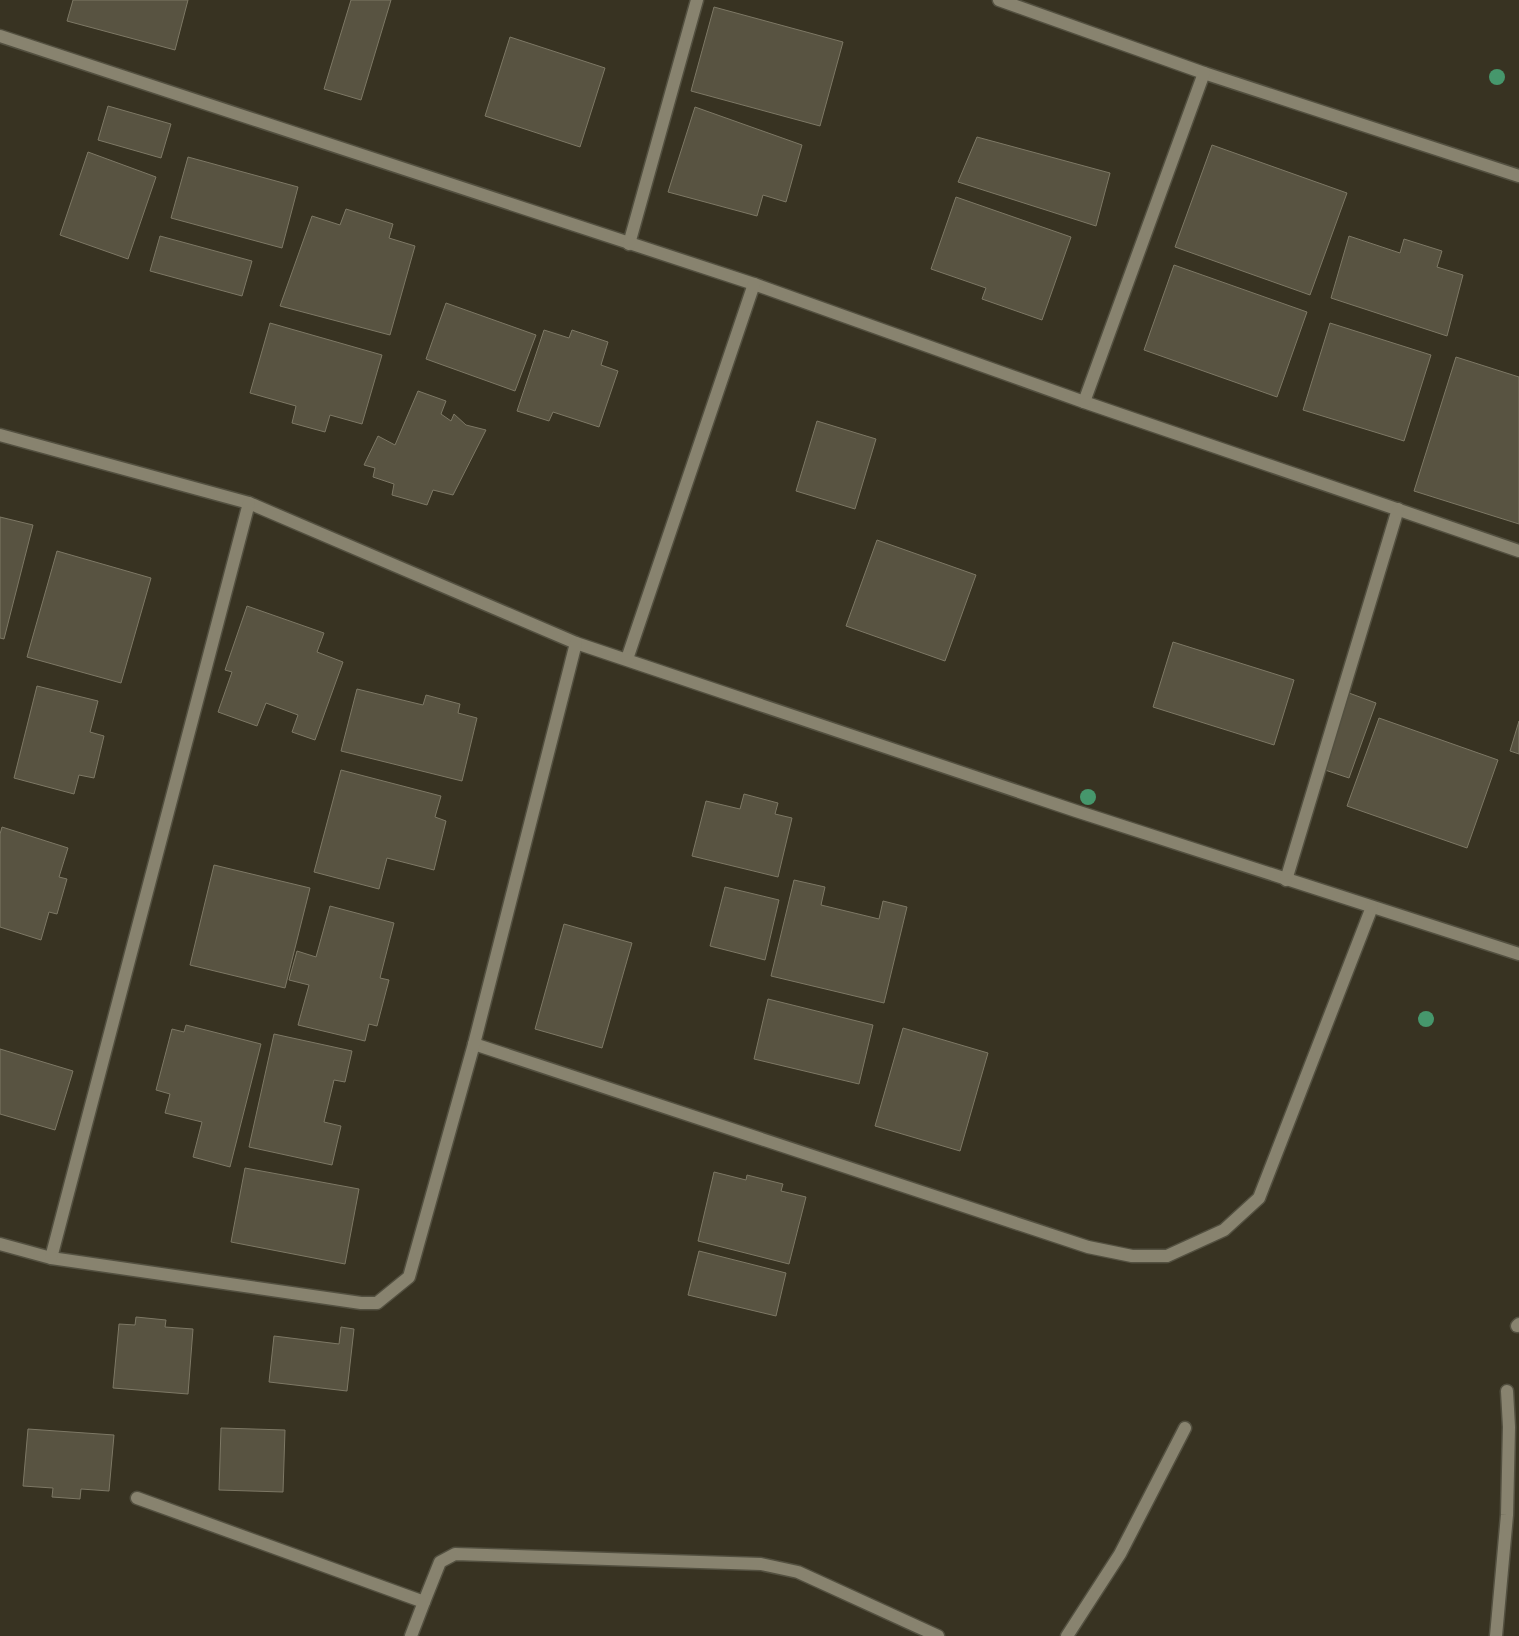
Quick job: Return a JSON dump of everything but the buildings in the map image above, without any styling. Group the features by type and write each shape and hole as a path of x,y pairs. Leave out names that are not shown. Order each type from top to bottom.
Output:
{"street":[{"path":"629,244 697,0"},
{"path":"999,0 1204,73 1519,176"},
{"path":"0,36 754,284 1084,402 1519,551"},
{"path":"1084,402 1204,73"},
{"path":"627,659 754,284"},
{"path":"0,436 249,503 576,643 1286,880 1519,954"},
{"path":"51,1258 249,503"},
{"path":"1286,880 1398,510"},
{"path":"0,1244 51,1258 361,1303 377,1303 409,1277 474,1044 576,643"},
{"path":"474,1044 1088,1247 1132,1256 1167,1256 1224,1230 1258,1198 1372,907"},
{"path":"1496,1636 1507,1515 1509,1427 1507,1391"},
{"path":"1067,1636 1120,1554 1185,1428"},
{"path":"137,1498 424,1602"},
{"path":"411,1636 440,1562 455,1554 761,1564 798,1572 938,1636"}]}
